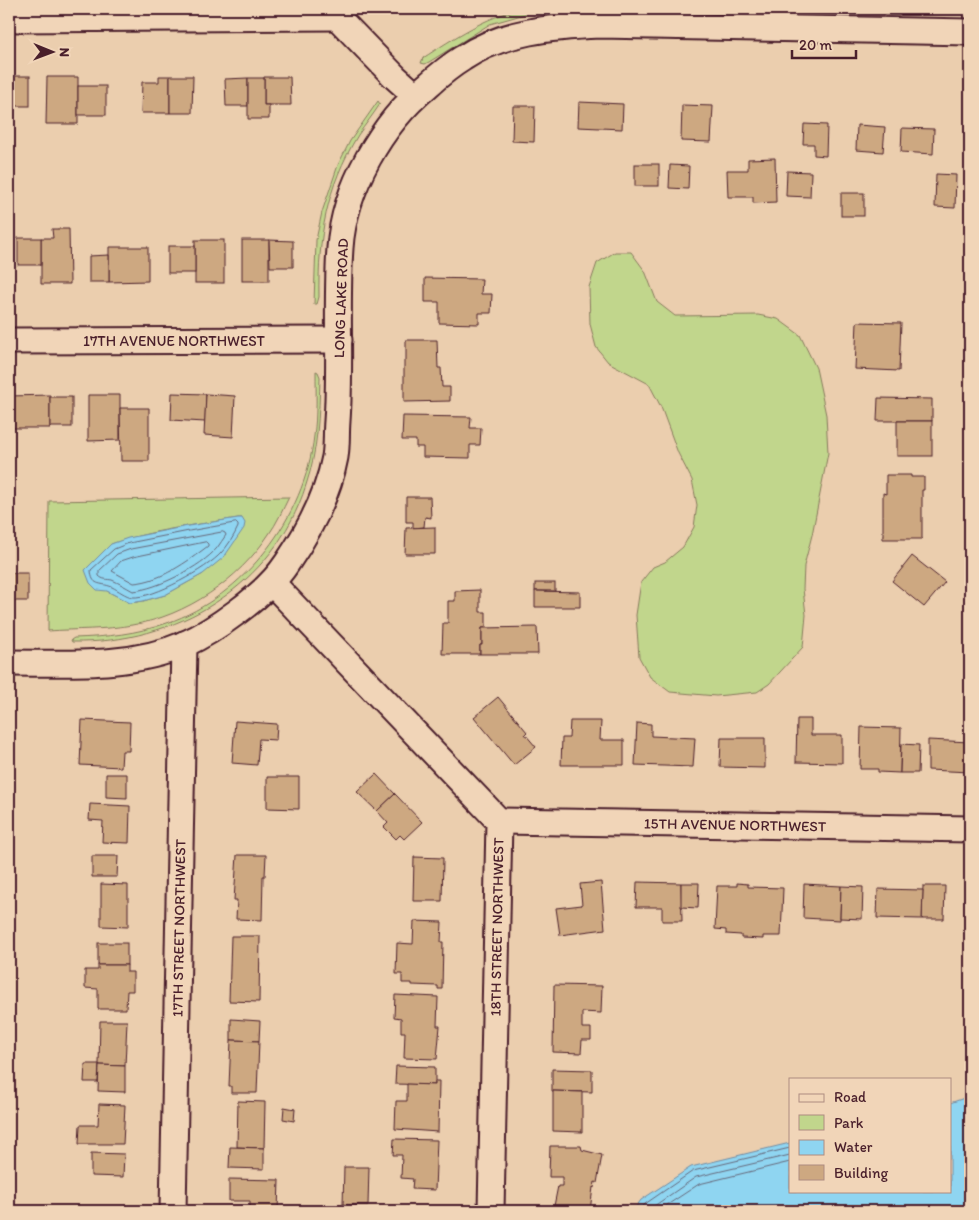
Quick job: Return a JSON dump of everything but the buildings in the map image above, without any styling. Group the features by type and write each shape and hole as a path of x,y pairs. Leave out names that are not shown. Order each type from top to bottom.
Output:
{"street":[{"path":"9,19 337,13 395,77 415,95"},
{"name":"LONG LAKE ROAD","path":"9,663 116,661 152,654 184,644 219,625 272,583 298,547 316,516 328,486 336,447 339,401 340,246 351,199 364,165 390,124 415,95 464,57 498,41 525,33 562,26 610,25 970,32"},
{"name":"17TH AVENUE NORTHWEST","path":"9,341 339,340"},
{"name":"18TH STREET NORTHWEST","path":"272,583 500,821 491,1211"},
{"name":"17TH STREET NORTHWEST","path":"173,1211 184,644"},
{"name":"15TH AVENUE NORTHWEST","path":"500,821 970,829"}],"green space":[{"path":"521,9 543,9 490,24 429,62 421,63 423,58 470,29 495,17"},
{"path":"378,101 380,104 358,135 347,155 331,194 322,233 319,297 317,304 314,304 316,240 322,212 338,165 350,141"},
{"path":"615,252 631,252 645,271 657,302 675,316 758,315 778,319 800,335 816,368 826,415 828,453 804,566 803,589 806,615 803,647 769,684 757,692 716,696 670,692 650,677 639,657 636,615 641,582 653,567 665,562 683,547 694,527 697,505 692,480 678,453 661,407 649,384 608,362 596,347 590,324 589,287 597,263"},
{"path":"316,371 320,377 318,418 310,472 291,521 270,553 245,580 216,603 183,620 148,633 110,640 72,642 71,640 74,638 98,637 144,630 195,611 222,594 266,550 284,524 298,496 308,466 314,436"},
{"path":"289,497 272,530 257,551 227,581 191,604 152,620 122,627 48,631 49,501","holes":["242,518 203,574 165,595 130,603 107,591 111,544 158,531"]}],"water":[{"path":"242,518 245,523 244,528 224,557 203,574 165,595 130,603 107,591 97,590 90,583 85,570 111,544 128,538"},
{"path":"970,1096 970,1211 633,1211 641,1200 691,1167 789,1143 789,1192 952,1192 952,1102"}]}
